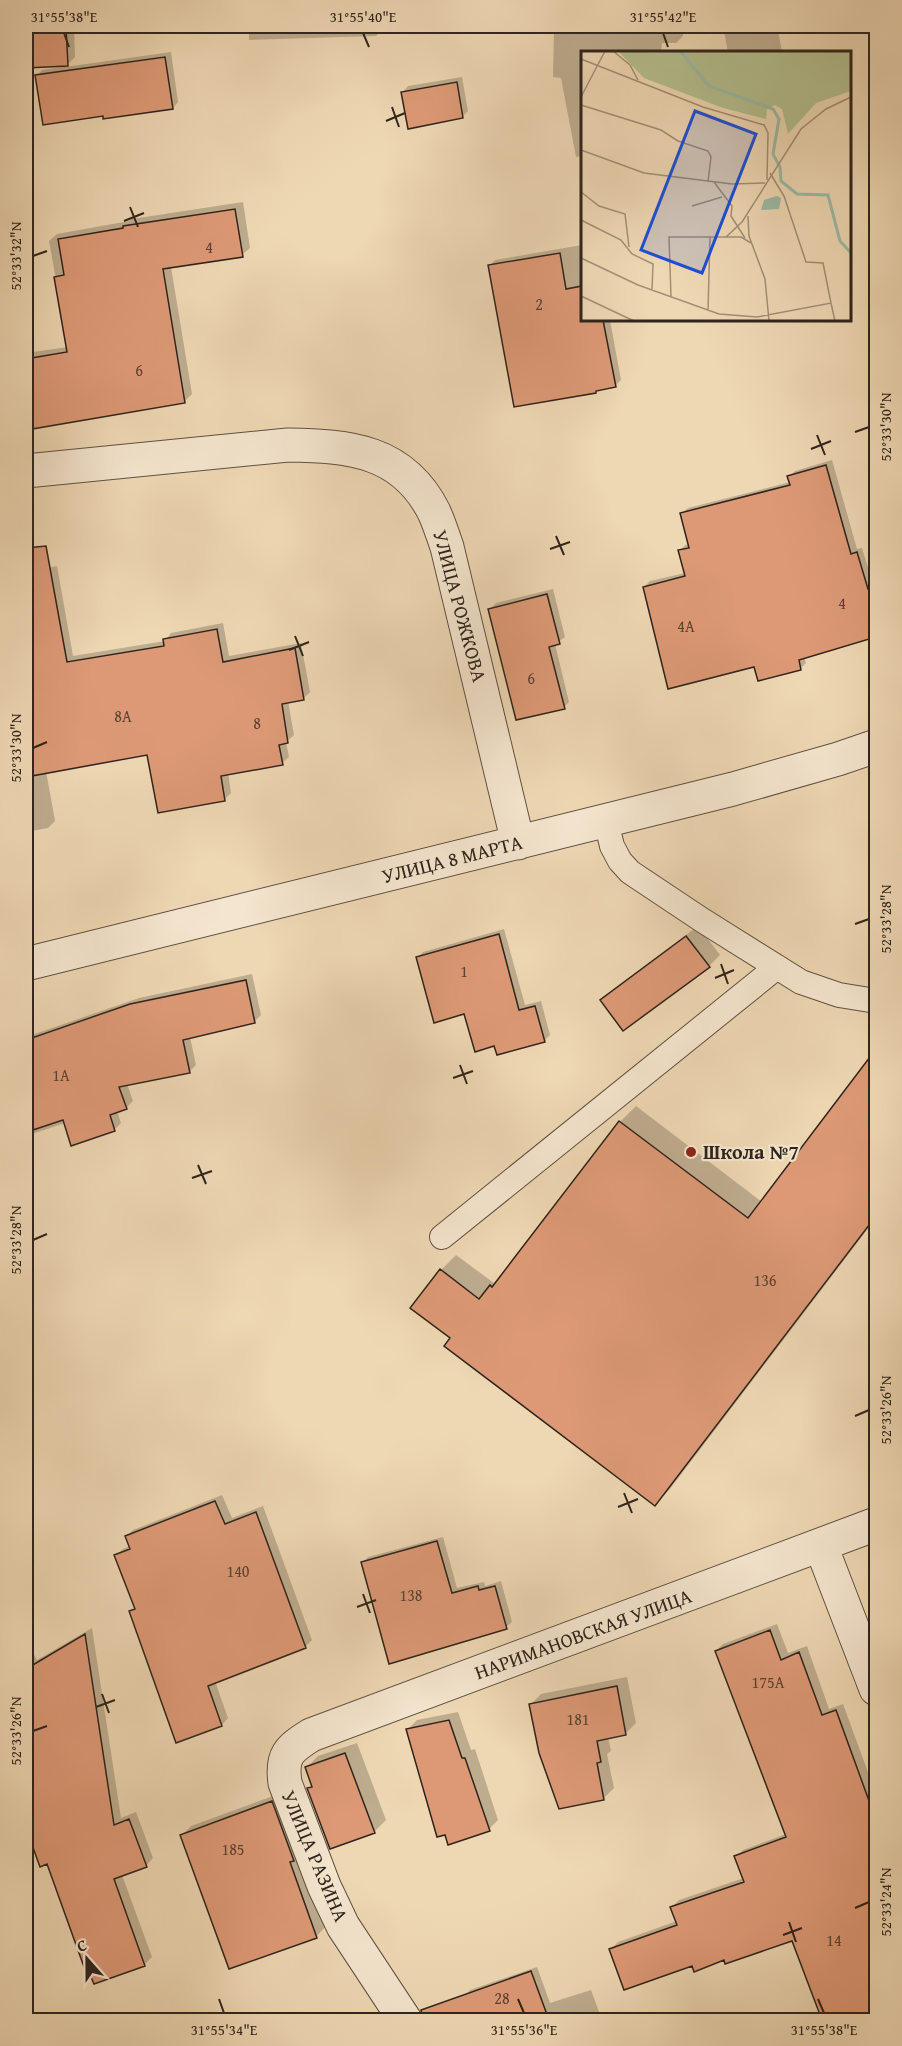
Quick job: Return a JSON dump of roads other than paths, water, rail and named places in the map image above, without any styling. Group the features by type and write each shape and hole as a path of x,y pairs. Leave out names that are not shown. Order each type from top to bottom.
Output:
{"street":[{"name":"УЛИЦА РОЖКОВА","path":"26,471 288,445 325,446 365,452 393,465 418,486 434,512 447,547 519,843"},
{"name":"УЛИЦА 8 МАРТА","path":"26,964 732,789 876,746"},
{"name":"НАРИМАНОВСКАЯ УЛИЦА","path":"291,1748 311,1735 876,1524"},
{"path":"821,1546 876,1689"},
{"name":"УЛИЦА РАЗИНА","path":"291,1748 282,1767 285,1783 324,1886 343,1926 405,2020"}],"lane":[{"path":"606,821 612,846 620,861 630,872 801,982 839,995 876,1002"},
{"path":"442,1238 777,967"}],"place":[{"name":"Школа №7","path":"691,1152"}]}
